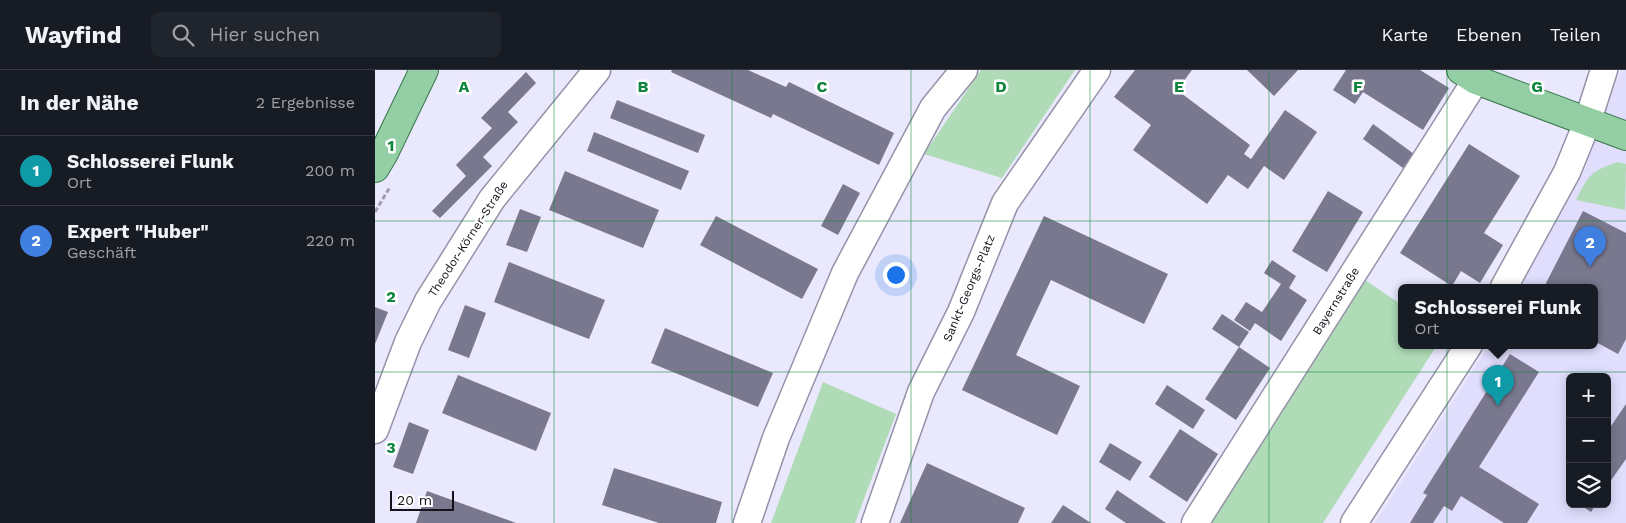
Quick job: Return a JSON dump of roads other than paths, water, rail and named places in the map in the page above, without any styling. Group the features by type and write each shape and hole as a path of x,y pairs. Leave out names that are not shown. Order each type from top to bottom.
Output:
{"main road":[{"path":"375,168 423,70"},
{"path":"1469,75 1587,123 1626,136"}],"street":[{"name":"Theodor-Körner-Straße","path":"375,430 408,342 427,301 497,192 597,70"},
{"path":"747,523 776,438 845,273 933,108 963,70"},
{"name":"Sankt-Georgs-Platz","path":"875,523 921,392 961,312 1005,202 1097,70"},
{"path":"1506,284 1567,172 1587,123 1604,70"},
{"name":"Bayernstraße","path":"1195,523 1469,75"},
{"path":"1354,523 1466,349"}],"place":[{"name":"Expert \"Huber\"","path":"1590,267"},
{"name":"Schlosserei Flunk","path":"1498,406"}]}
